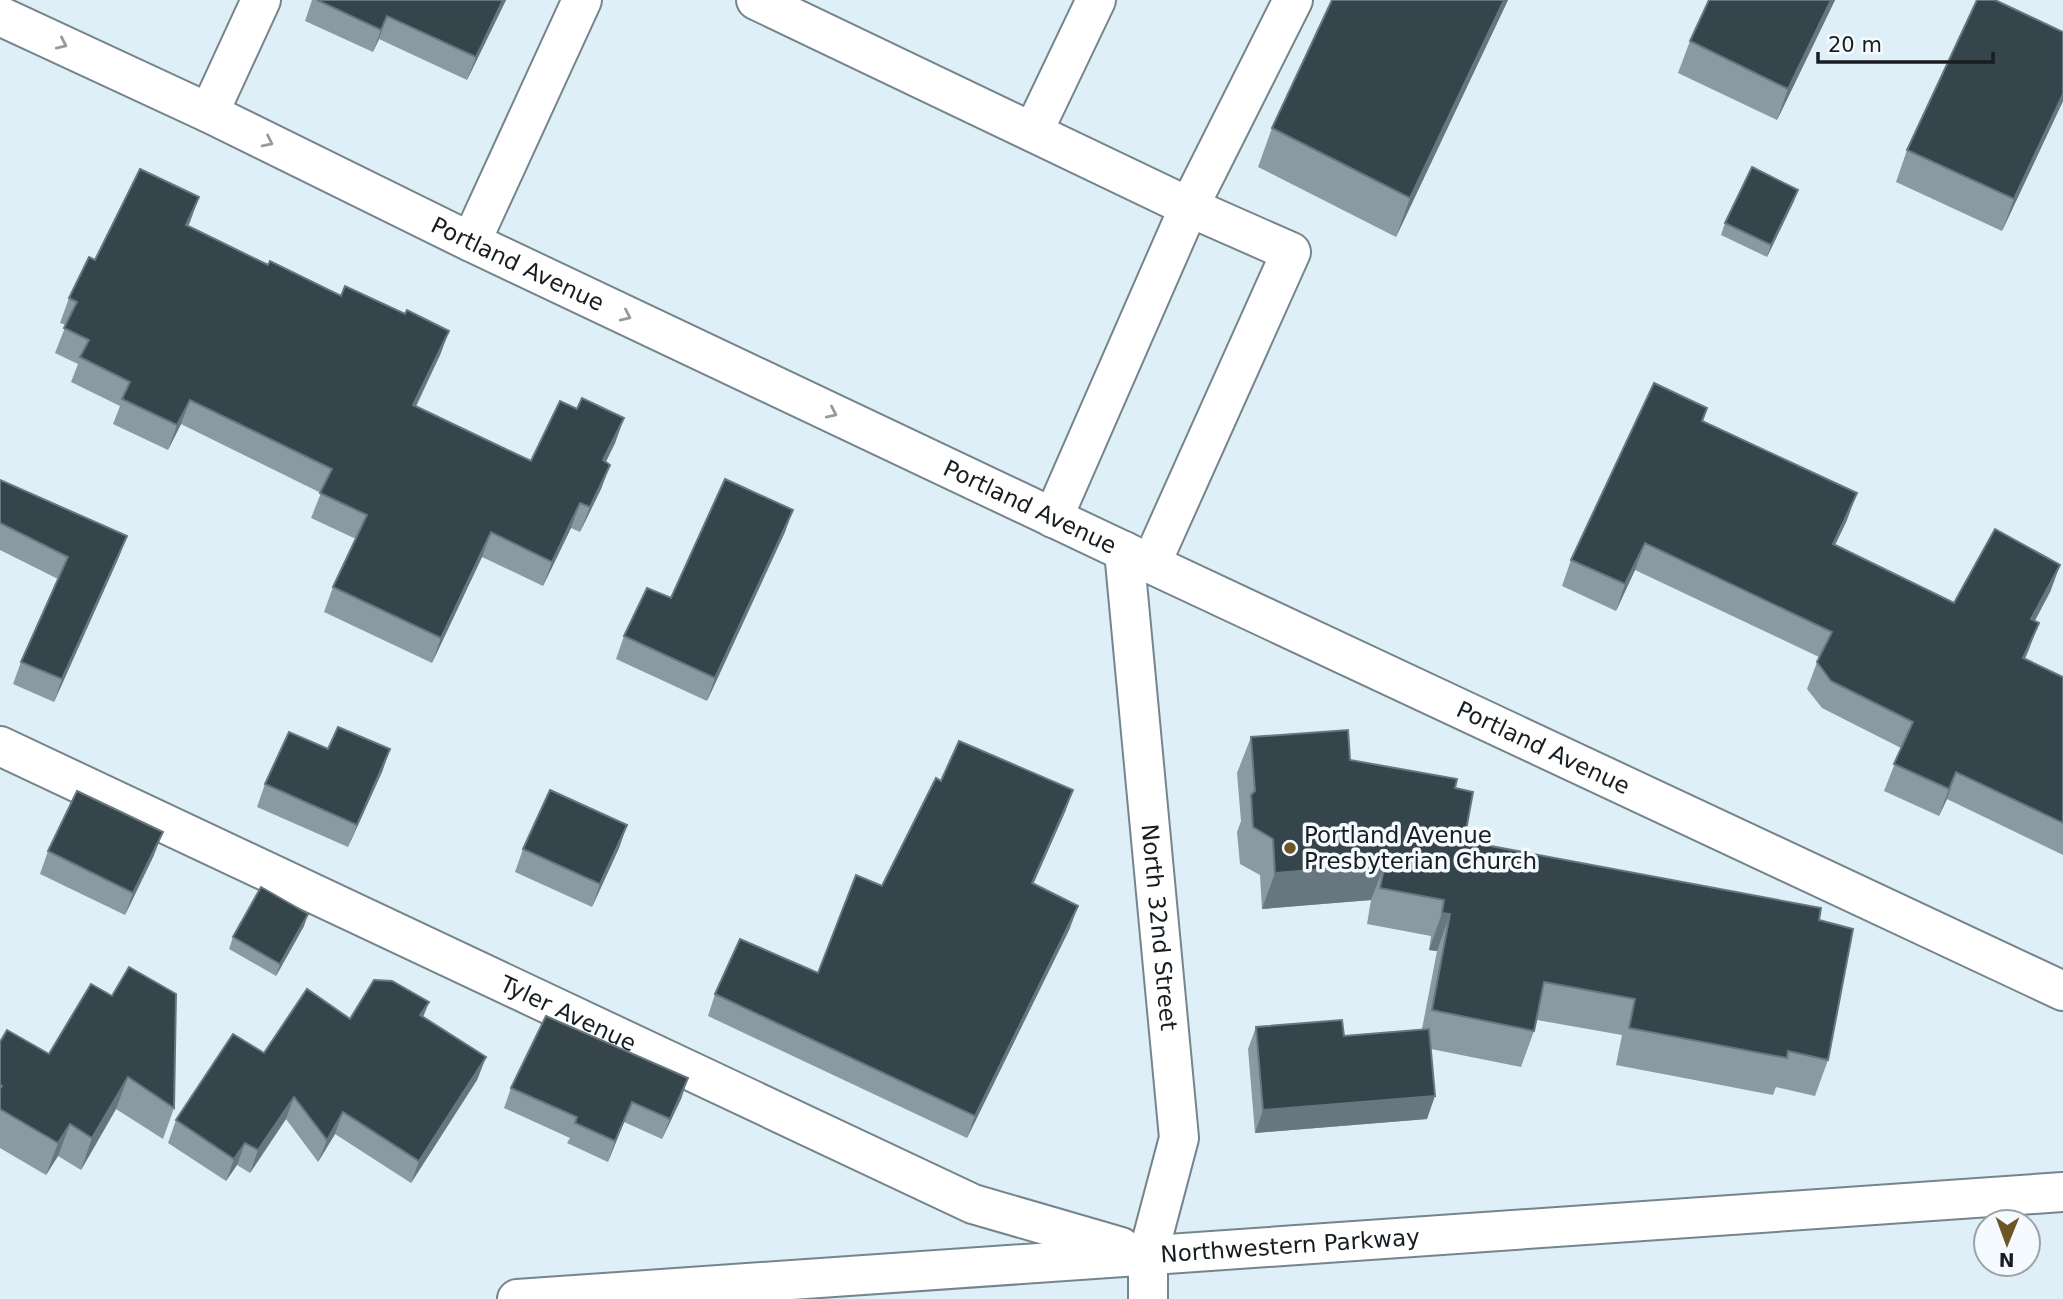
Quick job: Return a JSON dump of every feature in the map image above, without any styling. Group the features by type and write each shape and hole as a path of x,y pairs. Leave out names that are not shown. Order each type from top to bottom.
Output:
{"street":[{"path":"209,113 261,0"},
{"path":"471,242 582,0"},
{"path":"756,0 1189,207 1291,252 1137,558"},
{"path":"1033,132 1096,0"},
{"path":"1053,518 1189,207 1293,0"},
{"name":"Portland Avenue","path":"3,24 209,113 471,242 1137,558 2063,991"},
{"name":"North 32nd Street","path":"1137,558 1179,1138 1148,1255 1148,1299"},
{"name":"Tyler Avenue","path":"0,746 973,1204 1148,1255"},
{"name":"Northwestern Parkway","path":"517,1299 2063,1192"}],"building":[{"path":"317,0 503,0 476,57 387,16 381,30"},
{"path":"1332,0 1504,0 1410,198 1272,128"},
{"path":"1709,0 1831,0 1788,89 1690,41"},
{"path":"1977,0 1995,0 2063,32 2063,94 2014,199 1907,150"},
{"path":"1752,167 1798,190 1771,245 1725,223"},
{"path":"140,169 199,197 186,225 268,265 270,261 341,296 345,286 405,314 407,310 449,331 413,405 531,461 560,401 577,409 582,398 624,418 603,460 610,465 590,507 580,503 552,562 491,532 441,638 333,587 367,515 320,493 332,469 190,400 177,425 122,399 130,382 80,357 89,340 64,328 77,302 69,298 89,257 95,260"},
{"path":"1654,383 1707,408 1702,421 1857,493 1833,544 1954,603 1995,529 2060,565 2031,619 2039,623 2023,658 2063,677 2063,823 1956,772 1949,789 1894,764 1913,722 1831,681 1817,662 1832,632 1645,543 1625,584 1571,560"},
{"path":"725,479 793,510 715,678 624,636 647,588 671,598"},
{"path":"0,480 127,536 62,679 21,662 68,557 0,523"},
{"path":"338,727 390,749 357,825 265,784 289,732 328,749"},
{"path":"1348,730 1350,760 1457,779 1455,788 1473,792 1464,841 1821,908 1819,920 1853,929 1828,1060 1788,1051 1787,1058 1629,1028 1635,999 1544,982 1534,1031 1432,1010 1450,914 1442,913 1444,900 1380,888 1385,864 1275,873 1273,839 1253,827 1251,795 1255,791 1251,737"},
{"path":"959,741 1073,790 1032,883 1078,906 975,1116 715,994 740,939 818,973 856,875 882,886 936,778 941,781"},
{"path":"550,790 627,825 600,884 523,849"},
{"path":"77,791 163,832 133,893 48,851"},
{"path":"261,887 308,914 280,964 233,937"},
{"path":"129,967 176,994 174,1108 128,1077 92,1138 70,1124 58,1143 0,1109 0,1042 7,1030 49,1054 91,984 112,996"},
{"path":"374,980 392,981 429,1002 420,1015 486,1057 419,1161 343,1112 327,1140 294,1097 258,1150 245,1143 234,1159 176,1120 233,1034 264,1053 307,989 350,1019"},
{"path":"546,1016 688,1078 670,1119 632,1102 615,1141 575,1123 577,1117 511,1088"},
{"path":"1342,1020 1344,1036 1429,1029 1435,1096 1263,1110 1256,1027"}],"place":[{"name":"Portland Avenue Presbyterian Church","path":"1290,848"}]}
